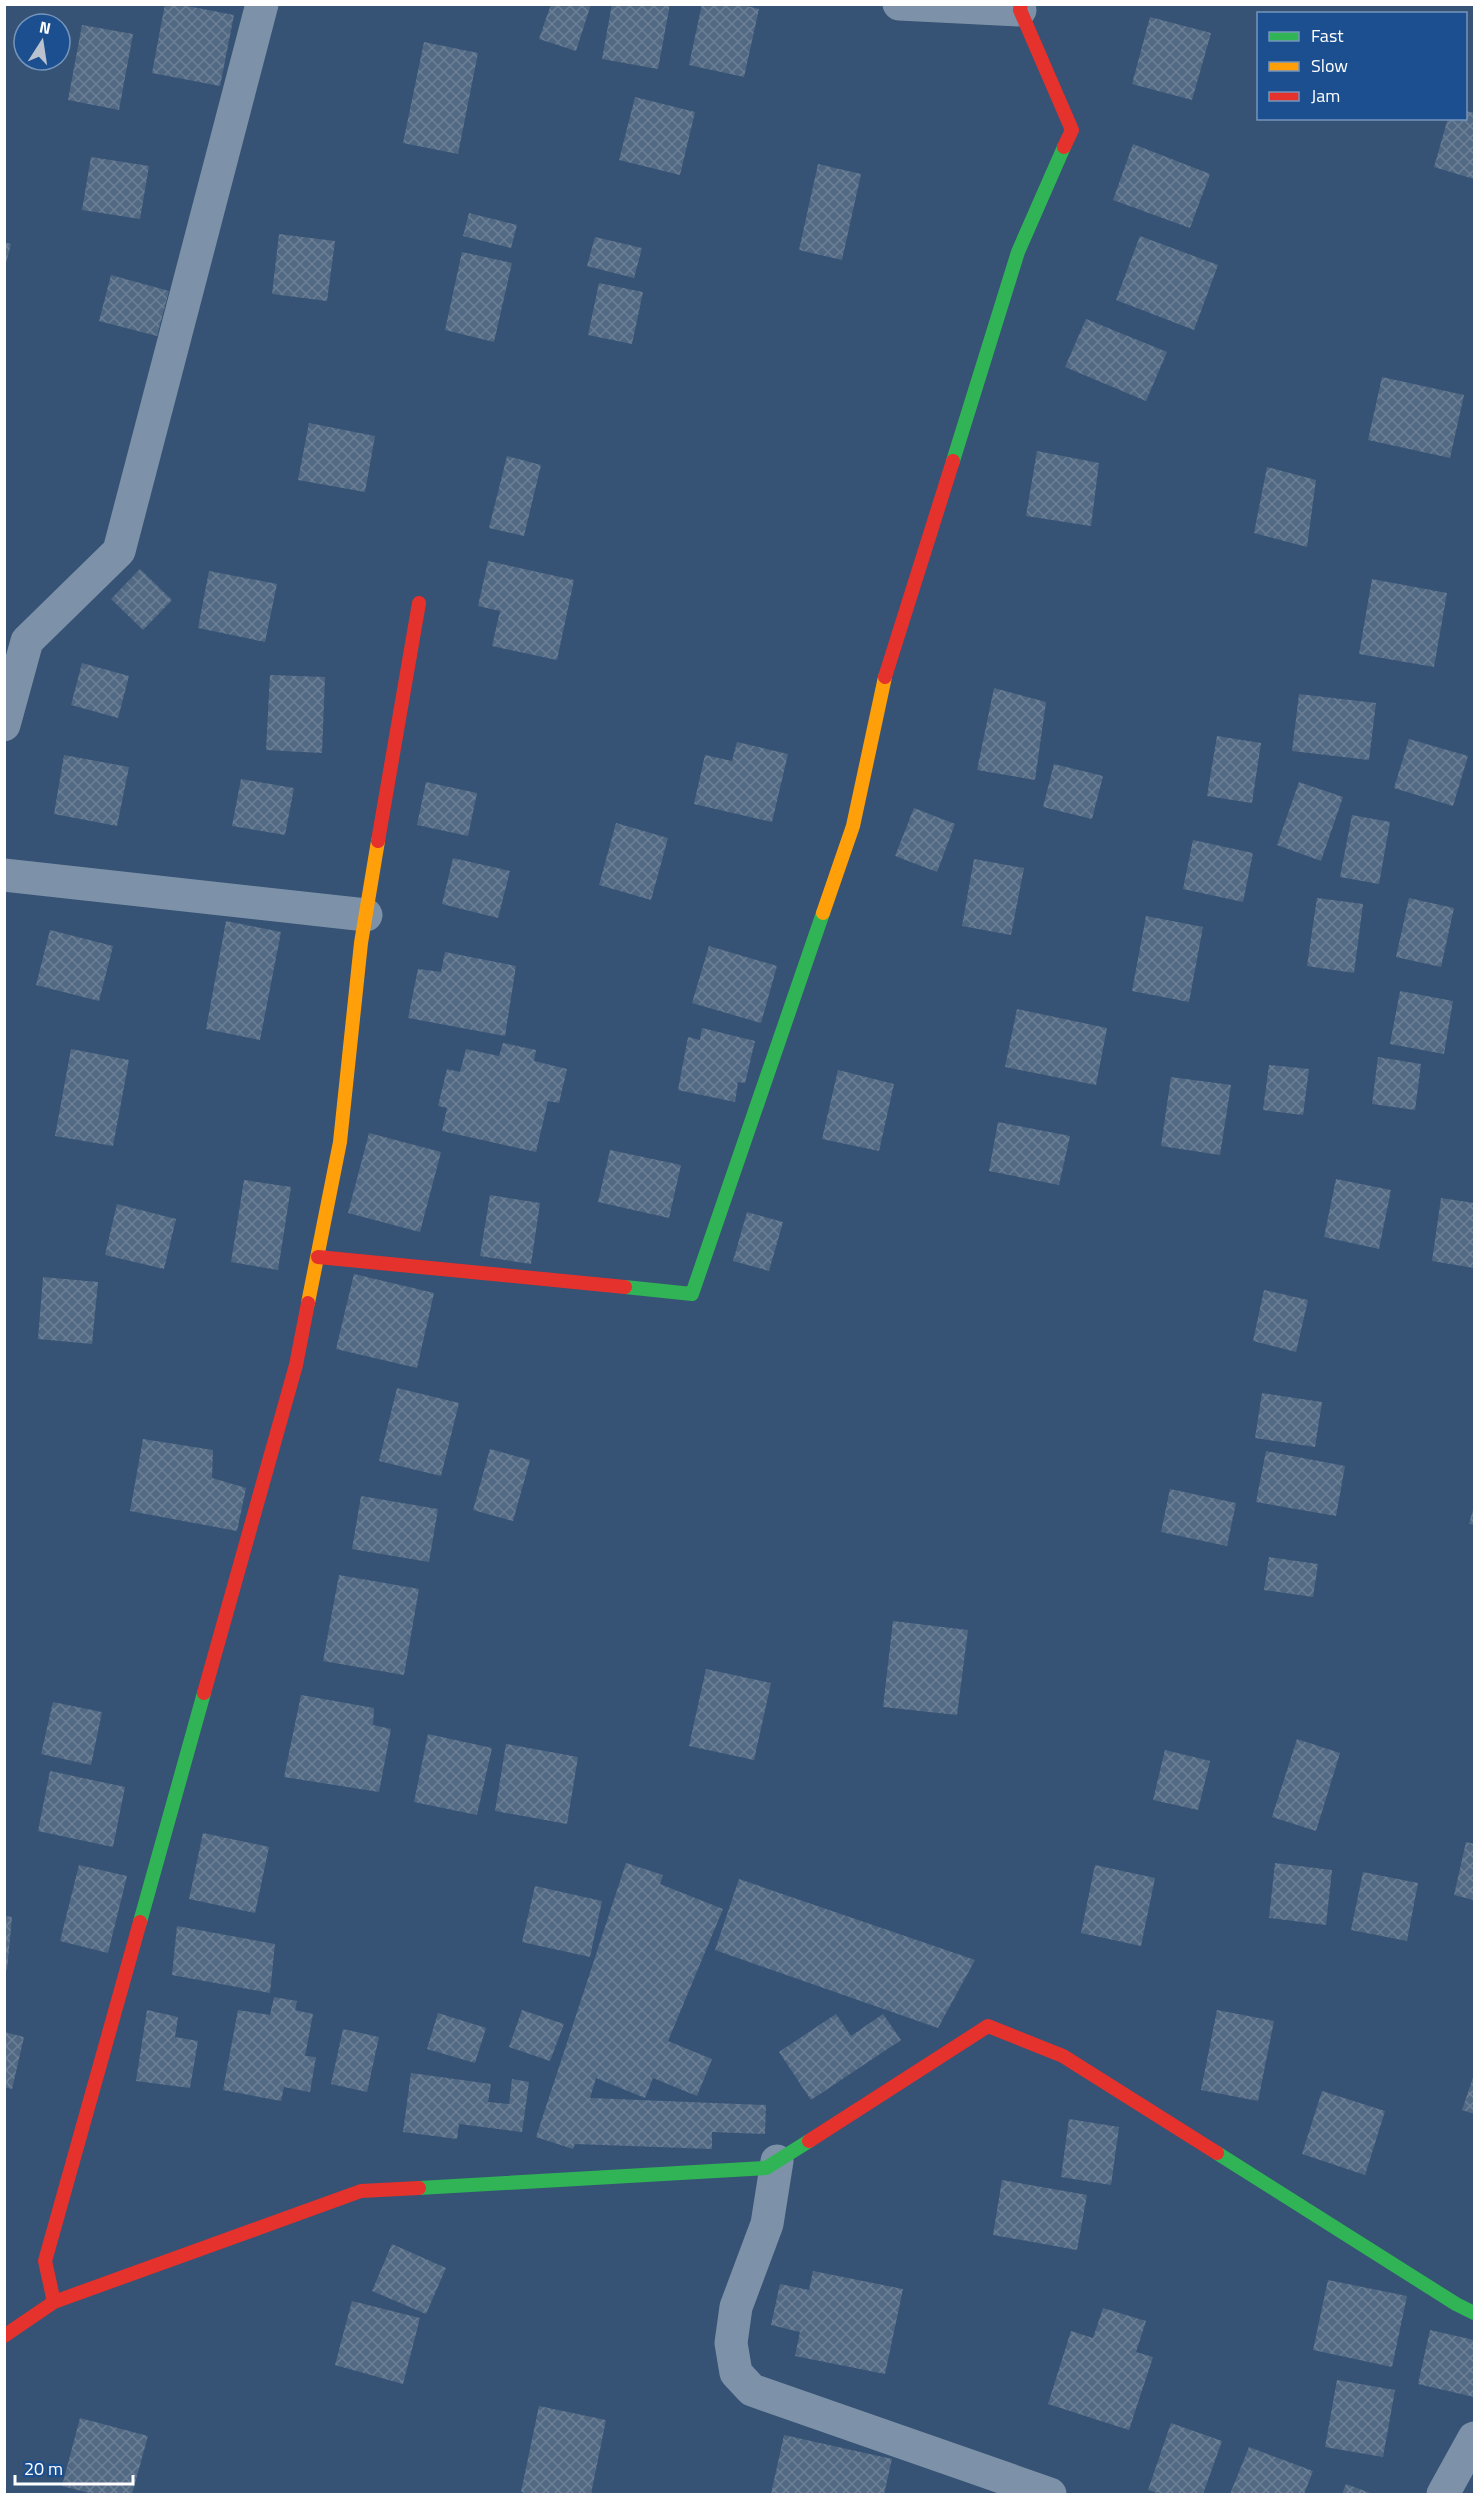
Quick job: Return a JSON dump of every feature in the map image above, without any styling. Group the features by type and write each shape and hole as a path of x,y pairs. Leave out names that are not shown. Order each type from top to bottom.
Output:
{"street":[{"path":"4,726 27,641 119,551 262,4"},
{"path":"318,1257 692,1294 853,825 884,681 1018,252 1072,130 1020,7 899,4"},
{"path":"54,2302 45,2261 296,1365 340,1142 366,915 419,603"},
{"path":"4,874 366,915"},
{"path":"4,2336 54,2302 361,2191 766,2168 988,2026 1062,2056 1456,2304 1474,2313"},
{"path":"777,2161 767,2224 736,2307 731,2343 736,2373 752,2390 1050,2494"},
{"path":"1443,2494 1474,2438"}],"building":[{"path":"165,4 177,4 234,15 220,86 152,73"},
{"path":"551,4 591,4 576,51 539,39"},
{"path":"612,4 670,4 658,69 602,59"},
{"path":"702,4 740,4 759,9 744,77 689,65"},
{"path":"1150,17 1211,33 1192,100 1132,84"},
{"path":"82,25 133,34 119,110 68,100"},
{"path":"424,42 478,53 458,154 403,143"},
{"path":"635,97 695,112 680,175 619,160"},
{"path":"1467,111 1474,113 1474,179 1434,167 1447,120 1467,120"},
{"path":"1133,144 1210,174 1190,228 1113,200"},
{"path":"91,157 149,166 140,219 82,210"},
{"path":"818,164 861,174 842,260 799,250"},
{"path":"469,213 517,225 511,248 463,236"},
{"path":"279,234 335,241 327,301 272,294"},
{"path":"1140,236 1218,265 1194,330 1116,300"},
{"path":"595,237 642,248 634,278 587,266"},
{"path":"4,242 11,244 5,267 4,267"},
{"path":"462,252 512,263 494,342 445,330"},
{"path":"111,275 169,291 157,336 99,321"},
{"path":"599,283 643,292 632,344 588,335"},
{"path":"1086,319 1167,352 1146,401 1065,367"},
{"path":"1382,377 1464,395 1450,458 1368,440"},
{"path":"309,423 375,436 365,492 298,480"},
{"path":"1037,451 1099,463 1091,526 1026,516"},
{"path":"507,456 541,465 524,536 489,528"},
{"path":"1267,467 1316,480 1307,547 1254,533"},
{"path":"488,561 574,580 557,660 492,646 500,611 478,606"},
{"path":"140,569 172,600 143,630 111,599"},
{"path":"209,571 277,584 265,642 198,628"},
{"path":"1372,579 1447,593 1434,667 1359,654"},
{"path":"82,663 129,676 118,718 71,705"},
{"path":"270,675 325,677 322,753 266,750"},
{"path":"994,688 1046,702 1035,780 977,770"},
{"path":"1299,694 1376,703 1369,760 1292,751"},
{"path":"1217,736 1261,743 1252,803 1207,796"},
{"path":"1409,739 1468,756 1453,806 1394,788"},
{"path":"737,742 788,754 772,822 694,804 705,755 732,761"},
{"path":"64,755 129,767 117,826 54,814"},
{"path":"1054,764 1103,776 1092,819 1043,807"},
{"path":"241,779 294,788 285,835 232,826"},
{"path":"426,782 477,793 468,836 417,825"},
{"path":"1299,782 1343,797 1321,861 1277,845"},
{"path":"914,808 955,824 937,872 895,856"},
{"path":"1352,815 1390,822 1379,884 1340,877"},
{"path":"616,823 668,838 651,900 599,885"},
{"path":"1193,840 1253,853 1243,902 1183,889"},
{"path":"453,858 510,871 498,918 442,904"},
{"path":"974,859 1024,868 1011,935 962,926"},
{"path":"1317,898 1363,904 1354,973 1307,966"},
{"path":"1409,898 1454,908 1441,967 1396,957"},
{"path":"1146,916 1203,927 1189,1002 1132,991"},
{"path":"226,921 281,932 260,1040 206,1029"},
{"path":"50,930 113,946 99,1001 36,985"},
{"path":"709,946 777,966 761,1023 692,1003"},
{"path":"445,952 516,966 505,1036 408,1018 418,969 441,972"},
{"path":"1400,991 1453,1001 1444,1054 1390,1044"},
{"path":"1017,1009 1107,1028 1096,1085 1005,1067"},
{"path":"702,1028 755,1041 745,1083 738,1082 735,1102 678,1090 688,1037 700,1040"},
{"path":"503,1043 536,1050 534,1061 567,1069 559,1103 548,1101 536,1152 442,1131 447,1108 438,1106 447,1069 460,1072 466,1049 499,1056"},
{"path":"71,1049 129,1060 113,1146 55,1136"},
{"path":"1378,1057 1421,1064 1415,1110 1372,1104"},
{"path":"1269,1065 1309,1069 1303,1115 1263,1110"},
{"path":"838,1070 894,1084 879,1151 822,1139"},
{"path":"1171,1077 1231,1085 1220,1155 1161,1146"},
{"path":"998,1122 1070,1136 1059,1185 989,1171"},
{"path":"369,1133 441,1152 420,1232 348,1213"},
{"path":"610,1150 681,1165 669,1218 598,1202"},
{"path":"1336,1179 1391,1190 1379,1249 1324,1237"},
{"path":"244,1180 291,1187 278,1270 231,1262"},
{"path":"490,1195 540,1203 531,1264 480,1256"},
{"path":"1441,1198 1474,1203 1474,1268 1432,1261"},
{"path":"117,1204 176,1219 164,1269 105,1255"},
{"path":"747,1212 783,1222 769,1271 733,1261"},
{"path":"354,1274 434,1293 417,1368 336,1349"},
{"path":"43,1277 98,1282 92,1344 38,1339"},
{"path":"1264,1290 1308,1300 1296,1352 1253,1341"},
{"path":"397,1388 459,1403 441,1476 379,1461"},
{"path":"1262,1393 1322,1402 1315,1447 1255,1438"},
{"path":"143,1439 213,1450 212,1478 246,1488 237,1531 130,1511"},
{"path":"490,1449 530,1460 513,1521 473,1510"},
{"path":"1266,1451 1345,1466 1336,1516 1256,1502"},
{"path":"1170,1489 1236,1503 1227,1546 1161,1532"},
{"path":"361,1496 438,1509 429,1562 352,1549"},
{"path":"1474,1506 1474,1525 1469,1524"},
{"path":"1269,1557 1318,1564 1313,1597 1264,1590"},
{"path":"339,1575 419,1589 404,1675 323,1661"},
{"path":"893,1621 968,1630 957,1715 883,1707"},
{"path":"706,1669 771,1683 754,1760 689,1746"},
{"path":"301,1695 374,1708 373,1725 391,1729 379,1792 284,1777"},
{"path":"53,1702 102,1712 91,1765 41,1754"},
{"path":"428,1734 492,1748 477,1815 414,1802"},
{"path":"1297,1739 1340,1753 1316,1831 1272,1817"},
{"path":"506,1744 578,1757 567,1824 495,1811"},
{"path":"1165,1750 1210,1761 1198,1810 1153,1800"},
{"path":"50,1771 125,1787 113,1847 38,1831"},
{"path":"203,1833 269,1847 255,1913 189,1899"},
{"path":"1466,1842 1474,1844 1474,1900 1454,1895"},
{"path":"626,1863 663,1875 660,1884 723,1909 668,2041 712,2059 697,2096 653,2078 645,2098 596,2078 590,2098 766,2105 765,2134 712,2132 712,2149 575,2144 573,2149 536,2137"},
{"path":"1275,1863 1332,1870 1326,1925 1269,1918"},
{"path":"79,1865 127,1876 108,1953 60,1941"},
{"path":"1095,1865 1155,1878 1141,1946 1081,1933"},
{"path":"1363,1872 1418,1883 1407,1941 1351,1930"},
{"path":"739,1879 975,1960 938,2028 715,1950"},
{"path":"535,1886 602,1901 590,1957 522,1942"},
{"path":"4,1916 12,1917 7,1970 4,1970"},
{"path":"177,1926 275,1944 270,1993 172,1975"},
{"path":"274,1997 297,2001 295,2010 313,2014 305,2056 316,2057 310,2092 284,2087 281,2101 223,2090 238,2010 270,2015"},
{"path":"147,2010 178,2017 175,2037 198,2041 190,2088 136,2081"},
{"path":"522,2010 564,2024 550,2061 509,2047"},
{"path":"1217,2010 1274,2021 1258,2101 1201,2090"},
{"path":"438,2013 486,2028 475,2063 427,2049"},
{"path":"836,2014 851,2036 883,2014 901,2040 811,2100 779,2052"},
{"path":"343,2029 379,2037 367,2092 331,2084"},
{"path":"4,2032 24,2037 12,2089 4,2087"},
{"path":"411,2073 491,2084 488,2102 509,2104 512,2079 529,2082 522,2132 459,2124 457,2139 403,2132"},
{"path":"1474,2075 1474,2114 1462,2110"},
{"path":"1322,2091 1385,2111 1365,2175 1302,2154"},
{"path":"1069,2119 1119,2127 1111,2185 1061,2177"},
{"path":"1002,2180 1087,2195 1077,2250 993,2235"},
{"path":"392,2244 446,2268 426,2314 372,2291"},
{"path":"813,2271 903,2289 885,2374 795,2356 800,2332 771,2325 780,2284 809,2290"},
{"path":"1328,2280 1407,2296 1392,2367 1313,2350"},
{"path":"352,2301 420,2318 403,2384 335,2365"},
{"path":"1103,2308 1146,2321 1136,2352 1153,2357 1129,2430 1048,2404 1071,2331 1093,2338"},
{"path":"1430,2330 1474,2340 1474,2397 1418,2384"},
{"path":"1337,2380 1395,2390 1383,2457 1325,2447"},
{"path":"539,2406 606,2420 591,2494 521,2492"},
{"path":"80,2418 148,2436 132,2494 93,2494 62,2486"},
{"path":"1171,2423 1222,2441 1203,2494 1161,2494 1148,2490"},
{"path":"784,2435 892,2459 884,2494 771,2494"},
{"path":"1249,2447 1313,2471 1304,2494 1230,2494"},
{"path":"1346,2484 1373,2494 1342,2494"}],"traffic: fast":[{"path":"953,461 1018,252 1064,147"},
{"path":"625,1287 692,1294 823,913"},
{"path":"140,1922 204,1693"},
{"path":"419,2188 766,2168 809,2141"},
{"path":"1217,2153 1456,2304 1474,2313"}],"traffic: slow":[{"path":"823,913 853,826 885,677"},
{"path":"308,1303 340,1142 361,943 378,841"}],"traffic: jam":[{"path":"1021,4 1020,10 1072,130 1064,147"},
{"path":"885,677 953,461"},
{"path":"378,841 419,603"},
{"path":"318,1257 625,1287"},
{"path":"204,1693 296,1365 308,1303"},
{"path":"54,2302 45,2261 140,1922"},
{"path":"809,2141 988,2026 1063,2056 1217,2153"},
{"path":"4,2336 54,2302 361,2191 419,2188"}]}
